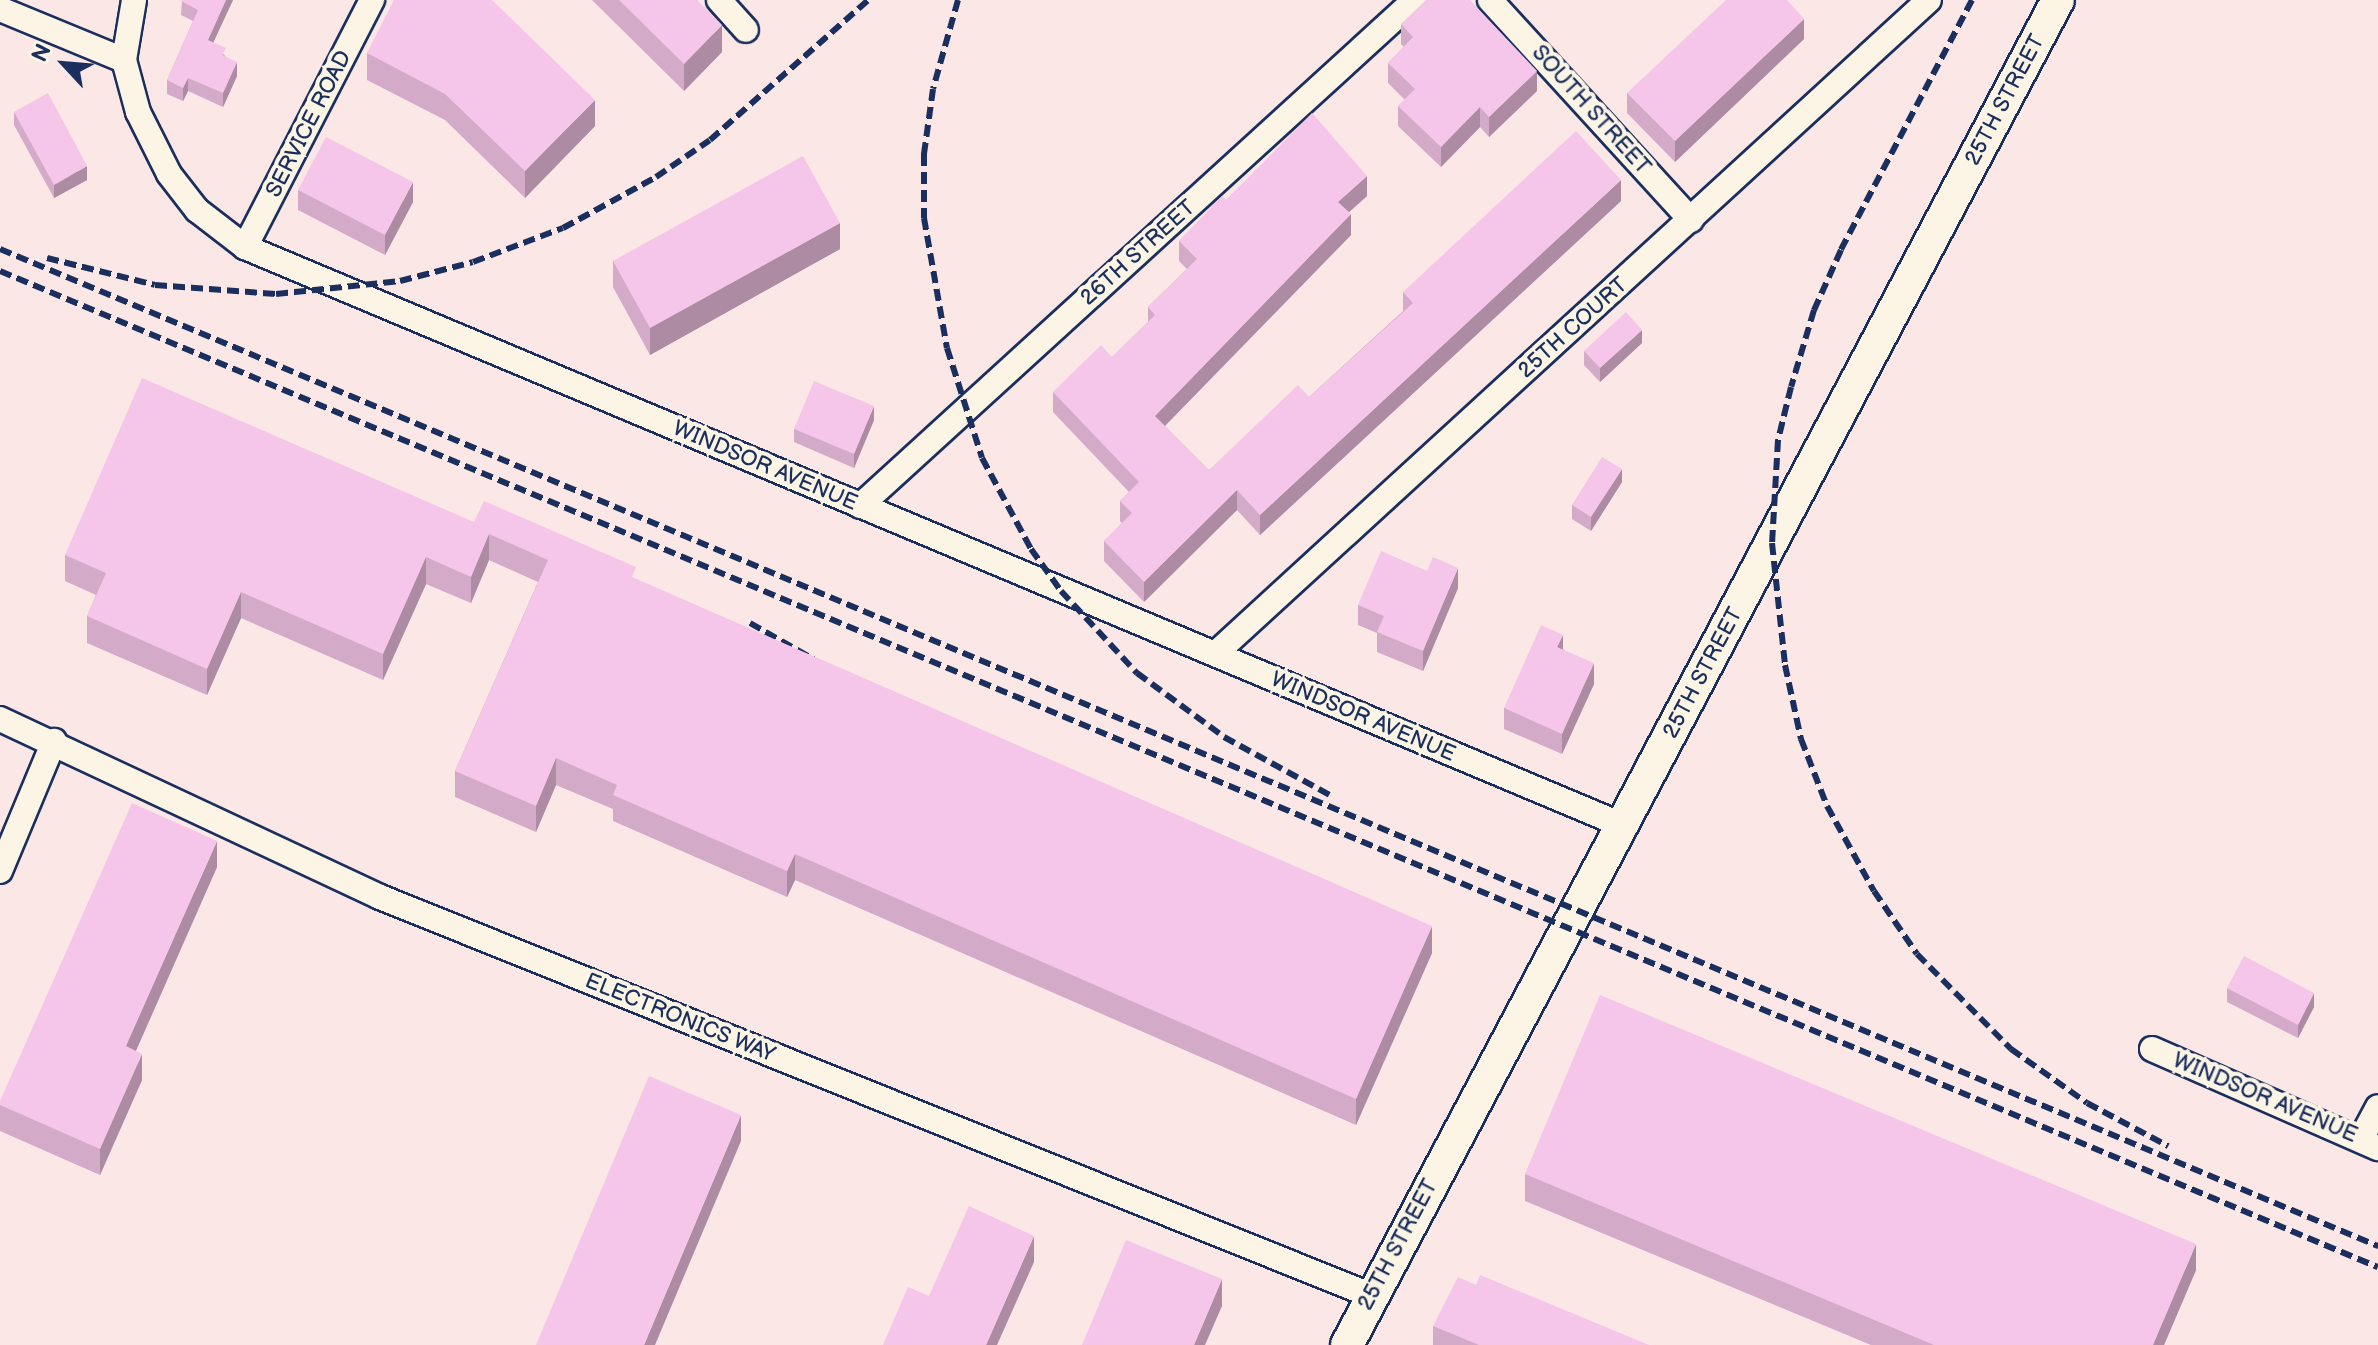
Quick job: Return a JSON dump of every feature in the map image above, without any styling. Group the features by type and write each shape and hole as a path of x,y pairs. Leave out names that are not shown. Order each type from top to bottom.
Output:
{"main road":[{"name":"25TH STREET","path":"1347,1345 1370,1295 2058,0"}],"street":[{"path":"0,9 124,60 134,0"},
{"name":"SERVICE ROAD","path":"245,247 372,0"},
{"path":"719,0 746,30"},
{"name":"26TH STREET","path":"860,506 1415,0"},
{"name":"SOUTH STREET","path":"1490,0 1691,220"},
{"name":"25TH COURT","path":"1215,654 1929,0"},
{"name":"WINDSOR AVENUE","path":"124,60 138,112 169,174 197,210 245,247 1622,825"},
{"name":"ELECTRONICS WAY","path":"0,719 54,741 380,897 1370,1295"},
{"path":"0,871 54,741"},
{"name":"WINDSOR AVENUE","path":"2152,1049 2370,1144"},
{"path":"2370,1144 2378,1107"}],"building":[{"path":"182,0 226,0 208,40 226,48 222,55 237,62 223,93 188,78 183,88 167,80 198,10"},
{"path":"394,0 492,0 595,100 525,171 445,94 367,53"},
{"path":"619,0 697,0 722,25 684,64"},
{"path":"1426,0 1470,0 1537,71 1489,117 1480,107 1441,147 1398,106 1415,89 1388,63 1413,37 1401,24"},
{"path":"1726,0 1787,0 1804,19 1675,141 1627,93"},
{"path":"48,93 87,166 54,185 14,112"},
{"path":"1312,113 1367,176 1338,202 1351,214 1155,416 1209,470 1298,385 1309,397 1413,303 1403,292 1576,131 1621,180 1260,515 1237,490 1144,582 1104,541 1132,513 1120,501 1139,482 1053,392 1101,345 1112,357 1155,315 1148,307 1197,259 1179,241 1222,196 1226,200"},
{"path":"326,137 413,182 385,235 298,190"},
{"path":"803,156 840,223 650,328 613,261"},
{"path":"1626,312 1642,330 1600,368 1584,351"},
{"path":"142,378 474,522 484,501 636,567 632,577 1432,926 1356,1099 795,854 787,871 613,795 617,785 556,758 536,806 455,771 548,560 489,534 471,577 426,557 383,654 241,592 207,669 87,616 106,573 65,555"},
{"path":"814,381 874,406 854,454 794,429"},
{"path":"1602,457 1622,469 1591,517 1572,505"},
{"path":"1381,551 1427,571 1433,557 1458,568 1423,651 1377,632 1384,616 1358,605"},
{"path":"1541,625 1563,635 1557,647 1594,663 1562,734 1504,708"},
{"path":"132,803 217,841 126,1046 142,1054 100,1149 0,1105 0,1101"},
{"path":"2244,956 2314,993 2298,1025 2227,988"},
{"path":"1600,995 2196,1244 2153,1345 1934,1345 1525,1174"},
{"path":"649,1076 741,1115 644,1345 536,1345"},
{"path":"969,1206 1034,1236 986,1345 883,1345 908,1287 929,1296"},
{"path":"1126,1240 1222,1279 1194,1345 1082,1345"},
{"path":"1480,1275 1649,1345 1479,1345 1433,1326 1458,1277 1476,1285"}],"railway":[{"path":"47,258 155,285 276,294 400,281 473,262 563,228 656,177 710,140 868,0"},
{"path":"958,0 933,89 924,154 924,218 947,348 982,458 1031,549 1061,591 1137,673 1224,737 1333,797"},
{"path":"1972,0 1841,250 1814,310 1791,387 1778,440 1772,543 1785,665 1801,739 1827,806 1874,891 1917,954 2011,1049 2087,1103 2168,1146"},
{"path":"0,249 2378,1246"},
{"path":"0,271 2378,1267"},
{"path":"750,623 813,659"}]}
